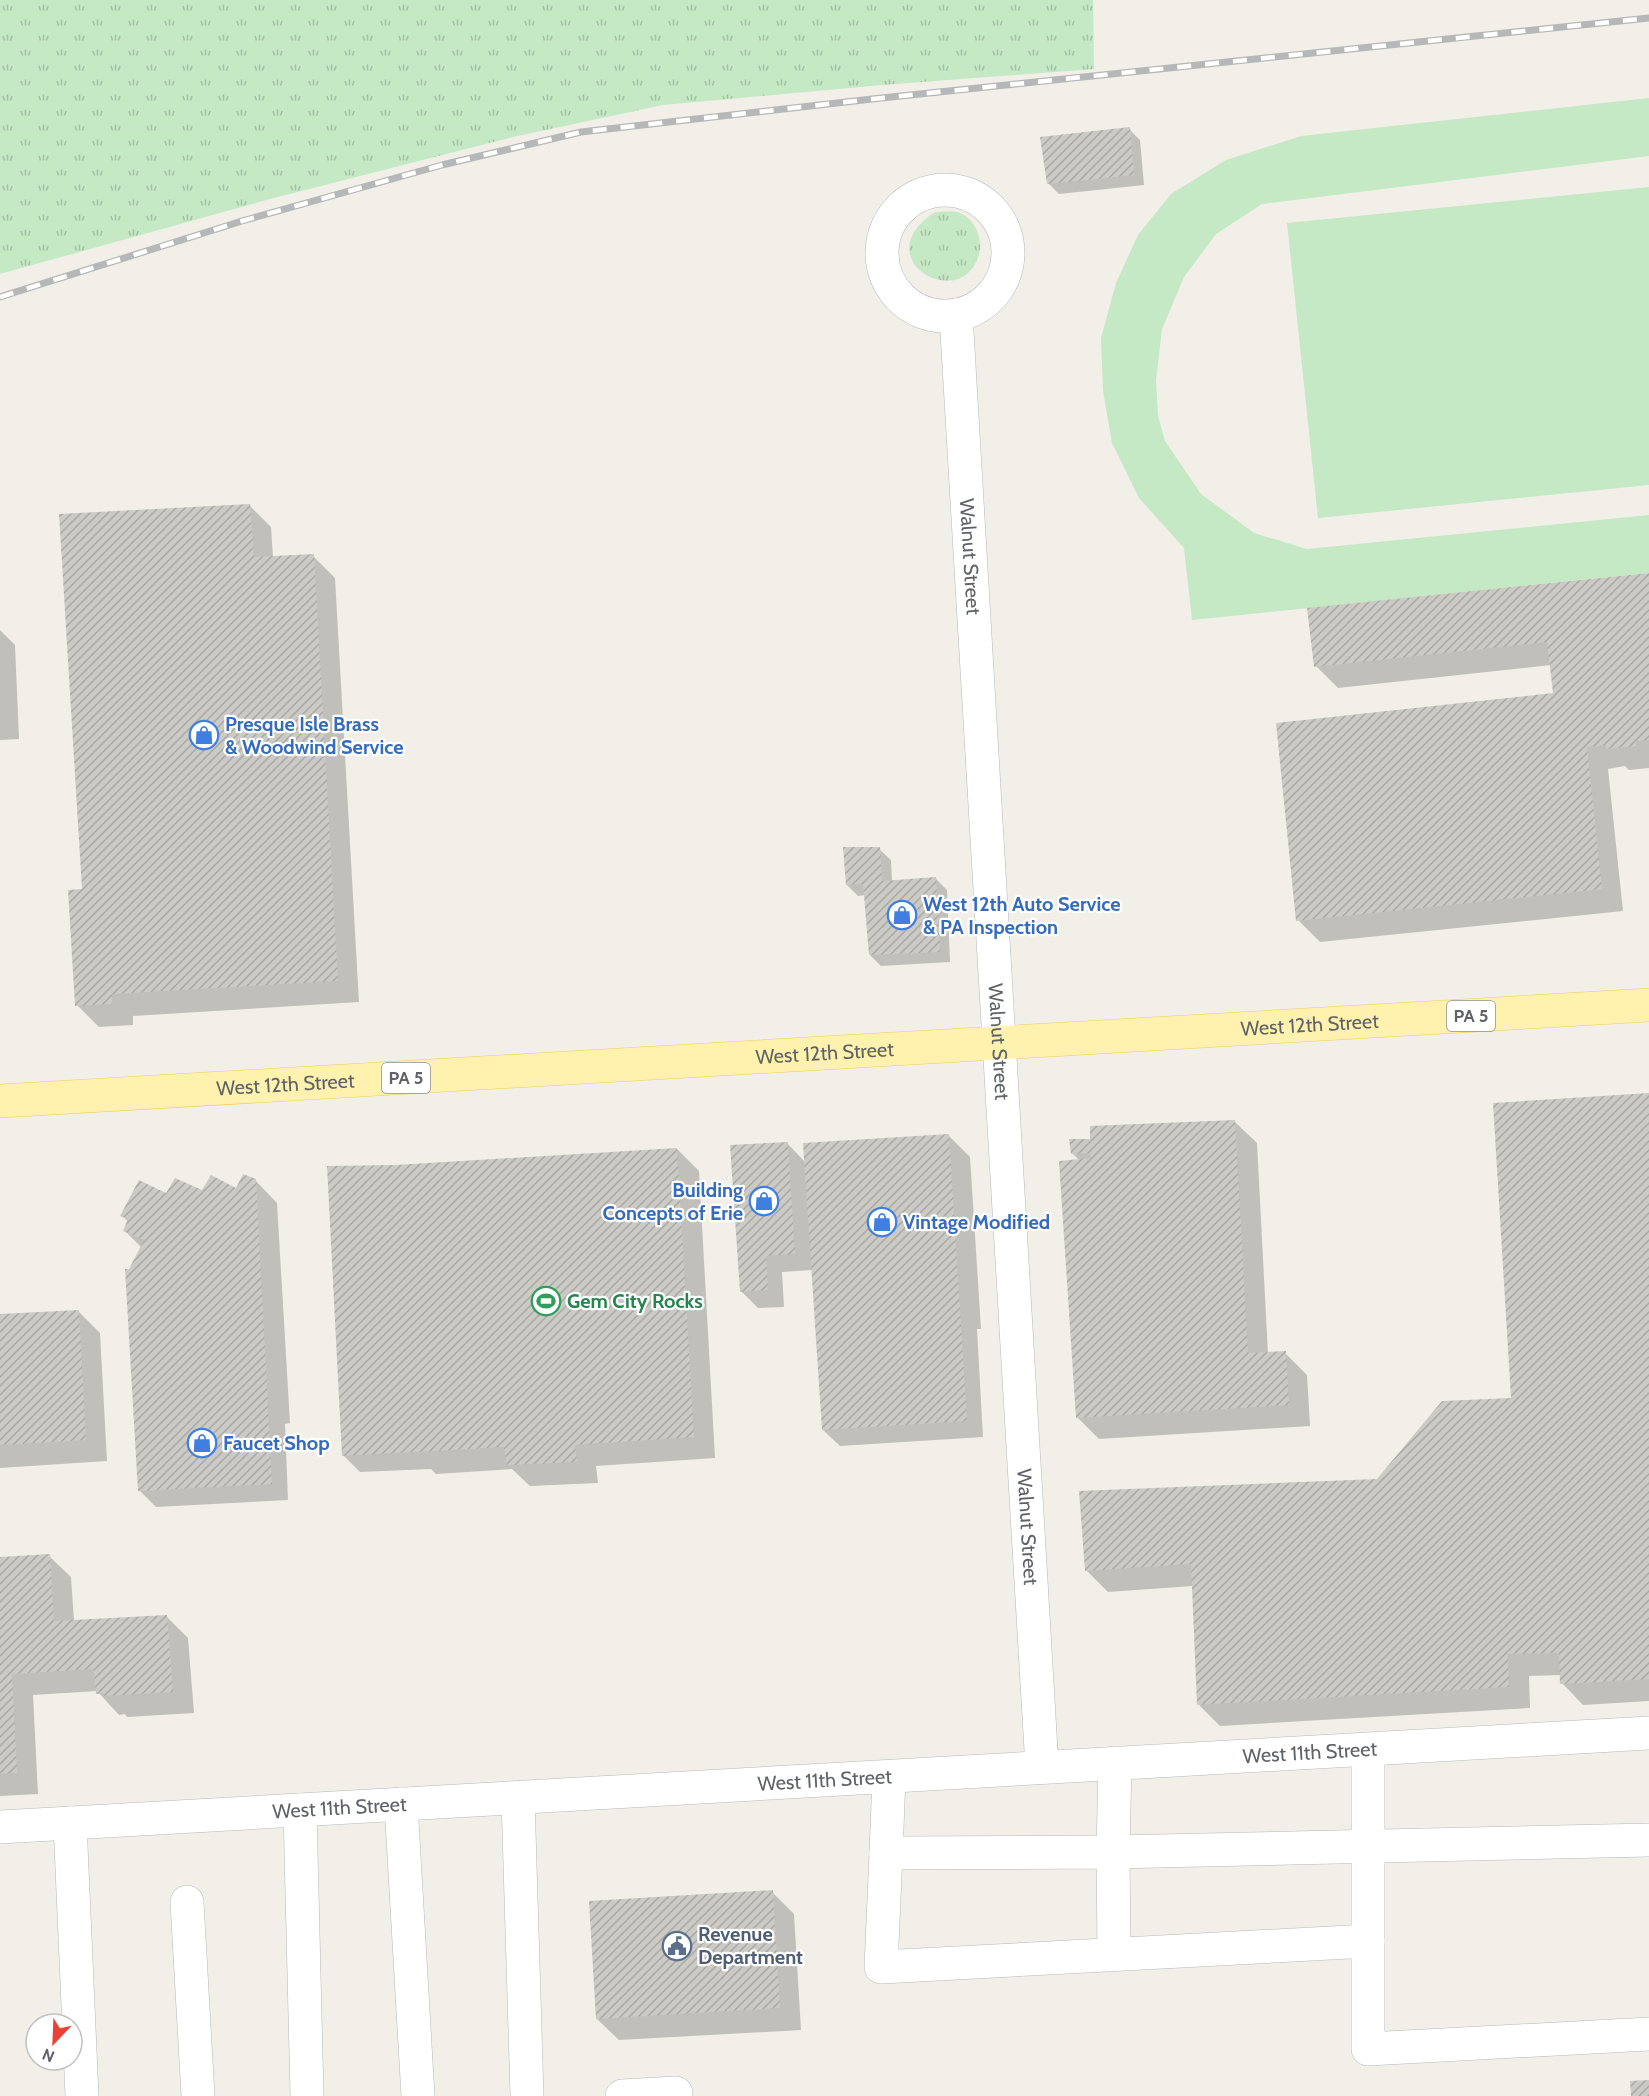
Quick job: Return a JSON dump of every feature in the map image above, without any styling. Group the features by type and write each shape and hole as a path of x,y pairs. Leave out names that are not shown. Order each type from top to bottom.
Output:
{"main road":[{"name":"West 12th Street","path":"0,1101 1649,1005"}],"street":[{"name":"Walnut Street","path":"956,315 1042,1767"},
{"name":"West 11th Street","path":"0,1827 1649,1733"},
{"path":"1368,1749 1368,2049 1649,2034"},
{"path":"1114,1954 1115,1763"},
{"path":"889,1777 881,1966 1368,1941"},
{"path":"518,1798 527,2096"},
{"path":"401,1804 418,2096"},
{"path":"300,1810 307,2096"},
{"path":"70,1823 82,2096"},
{"path":"886,1853 1113,1852 1649,1840"},
{"path":"186,1902 198,2096"},
{"path":"622,2096 676,2093"}],"green space":[{"path":"0,0 1093,0 1094,69 663,105 513,137 270,199 0,274"},
{"path":"1649,98 1649,156 1262,204 1216,234 1184,277 1162,329 1156,380 1158,416 1165,441 1201,494 1254,533 1307,549 1649,515 1649,573 1192,620 1184,548 1139,498 1112,443 1103,391 1101,338 1116,283 1138,235 1171,194 1226,160 1301,136"},
{"path":"1649,187 1649,485 1318,518 1287,223"},
{"path":"935,212 962,214 975,226 979,237 979,254 970,272 955,280 939,280 924,274 913,262 909,247 916,230"}],"building":[{"path":"1130,127 1134,175 1047,184 1040,137"},
{"path":"250,504 254,557 314,554 338,981 112,994 112,1004 75,1006 68,890 82,889 59,514"},
{"path":"1649,573 1649,740 1635,741 1636,746 1606,749 1606,745 1587,747 1602,889 1296,921 1276,723 1553,693 1547,642 1314,667 1307,608"},
{"path":"843,847 880,847 882,881 936,877 940,952 869,955 863,884 846,885"},
{"path":"1649,1093 1649,1679 1560,1684 1559,1653 1508,1654 1509,1687 1197,1705 1191,1564 1085,1571 1079,1491 1377,1479 1442,1401 1511,1398 1493,1103"},
{"path":"1235,1120 1248,1353 1286,1351 1289,1405 1076,1418 1059,1161 1091,1158 1090,1153 1071,1154 1069,1139 1090,1139 1090,1126"},
{"path":"949,1134 967,1421 822,1430 803,1143"},
{"path":"788,1142 795,1254 766,1256 768,1290 740,1292 730,1145"},
{"path":"677,1148 694,1437 575,1445 577,1462 507,1465 504,1447 342,1456 327,1166 395,1165"},
{"path":"243,1174 256,1179 272,1484 138,1491 125,1269 129,1269 144,1240 123,1231 128,1219 120,1216 139,1180 166,1193 175,1178 202,1190 211,1175 236,1188"},
{"path":"79,1310 86,1440 0,1445 0,1314"},
{"path":"50,1554 54,1621 167,1615 173,1692 104,1696 104,1693 96,1694 94,1669 12,1674 17,1773 0,1774 0,1557"},
{"path":"773,1890 780,2008 596,2019 589,1901"},
{"path":"1649,2080 1649,2096 1631,2096 1630,2081"}],"railway":[{"path":"0,297 242,221 442,165 581,132 872,99 1649,18"}],"place":[{"name":"Presque Isle Brass & Woodwind Service","path":"204,735"},
{"name":"West 12th Auto Service & PA Inspection","path":"902,915"},
{"name":"Building Concepts of Erie","path":"764,1201"},
{"name":"Vintage Modified","path":"882,1222"},
{"name":"Gem City Rocks","path":"546,1301"},
{"name":"Faucet Shop","path":"202,1443"},
{"name":"Revenue Department","path":"677,1946"}]}
